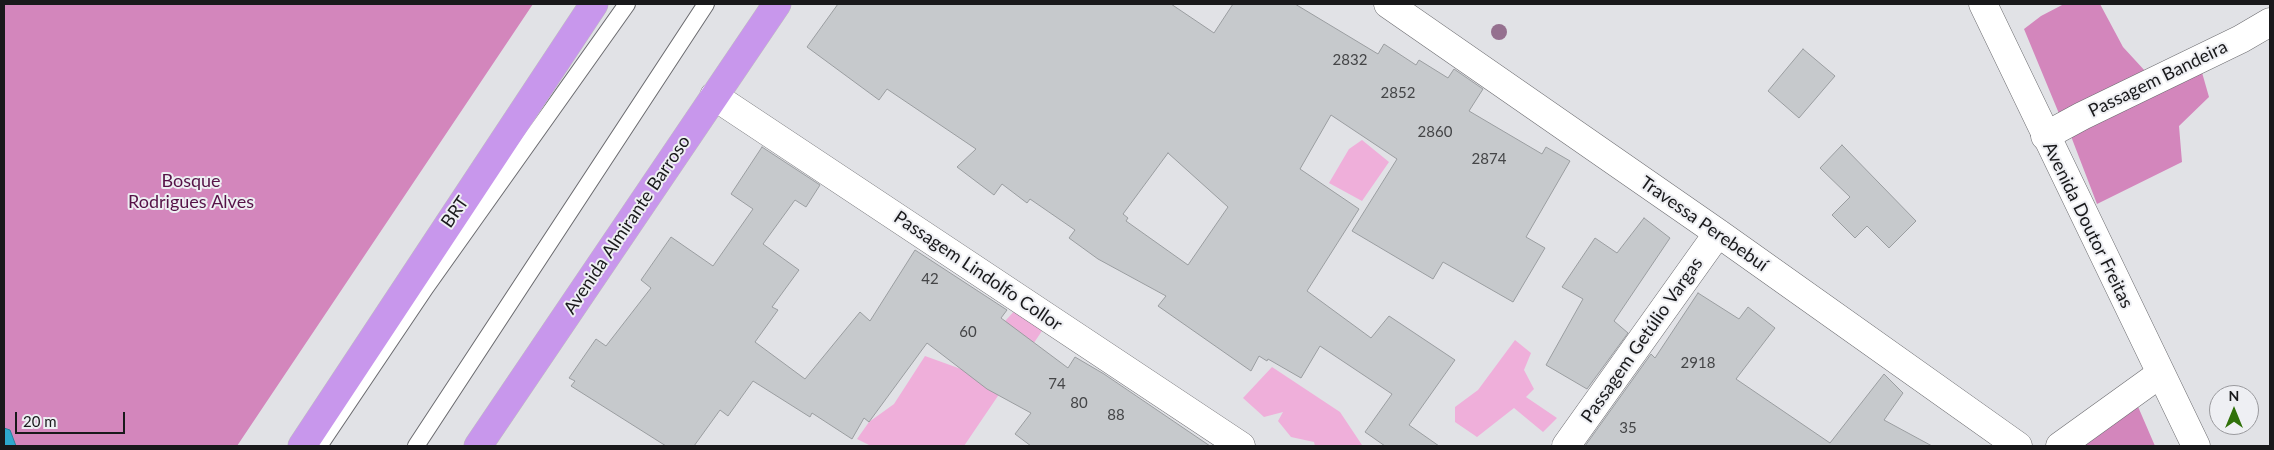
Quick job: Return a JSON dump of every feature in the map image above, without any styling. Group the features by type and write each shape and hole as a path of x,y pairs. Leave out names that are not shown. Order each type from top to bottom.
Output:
{"highway":[{"path":"302,446 594,4"},
{"name":"Avenida Almirante Barroso","path":"478,446 777,4"}],"street":[{"name":"Travessa Perebebuí","path":"1388,4 1718,233 2018,446"},
{"name":"Avenida Doutor Freitas","path":"1983,4 2196,446"},
{"name":"Passagem Bandeira","path":"2045,136 2082,116 2241,39 2270,22"},
{"name":"Passagem Lindolfo Collor","path":"714,96 1241,446"},
{"name":"Passagem Getúlio Vargas","path":"1566,446 1718,233"},
{"path":"2060,446 2160,374"}],"lane":[{"name":"BRT","path":"319,446 426,286 627,4"},
{"path":"416,446 706,4"}],"shaded area":[{"path":"1362,140 1389,162 1362,201 1329,183 1349,149"},
{"path":"1018,307 1046,325 964,446 871,446 857,439 869,422 894,404 925,356 961,369"},
{"path":"1515,340 1531,353 1524,370 1534,389 1526,397 1557,418 1543,432 1514,408 1477,437 1455,422 1455,407 1478,390"},
{"path":"1272,367 1340,412 1362,445 1315,446 1314,442 1291,437 1278,421 1283,412 1264,417 1243,398"}],"green space":[{"name":"Bosque Rodrigues Alves","path":"4,4 533,4 237,446 16,446 10,430 4,428"},
{"path":"2064,4 2100,4 2123,47 2146,72 2060,116 2024,29 2041,16"},
{"path":"2201,69 2209,97 2179,126 2182,162 2097,204 2069,131"},
{"path":"2136,402 2155,446 2073,446"}],"water":[{"path":"4,428 10,430 16,446 4,446"}],"building":[{"path":"838,4 1171,4 1214,33 1233,4 1295,4 1378,54 1384,44 1416,65 1419,60 1448,78 1454,69 1483,89 1469,111 1542,154 1546,147 1570,161 1526,237 1545,248 1513,302 1443,262 1433,279 1352,231 1397,159 1331,115 1300,169 1359,209 1307,291 1371,338 1389,316 1455,360 1409,425 1439,446 1385,446 1365,432 1392,394 1320,346 1301,378 1268,359 1267,361 1259,356 1251,371 1158,306 1166,296 1098,259 1069,238 1075,230 1030,199 1027,203 1002,184 994,195 957,167 976,149 887,89 879,100 807,47","holes":["1168,153 1228,207 1188,265 1126,221 1128,218 1123,214"]},
{"path":"1803,49 1835,76 1799,118 1768,91"},
{"path":"1842,145 1916,221 1889,248 1867,226 1855,238 1832,215 1850,197 1820,168"},
{"path":"762,147 820,185 806,207 795,200 763,244 799,270 772,307 778,310 755,342 805,379 860,312 870,321 915,250 1007,310 1001,318 1068,368 1075,357 1104,374 1210,446 1031,446 1015,434 1031,413 987,389 927,343 869,422 864,418 852,439 812,413 810,417 753,381 728,416 720,410 694,446 666,446 571,386 575,381 569,378 596,339 606,346 651,288 641,280 671,237 713,266 753,209 731,194"},
{"path":"1644,218 1670,238 1614,321 1628,333 1587,389 1546,365 1583,299 1562,287 1595,238 1617,253"},
{"path":"1698,293 1739,319 1748,307 1775,328 1736,379 1830,443 1884,374 1903,393 1884,420 1932,446 1585,446 1651,354 1655,358"}]}
